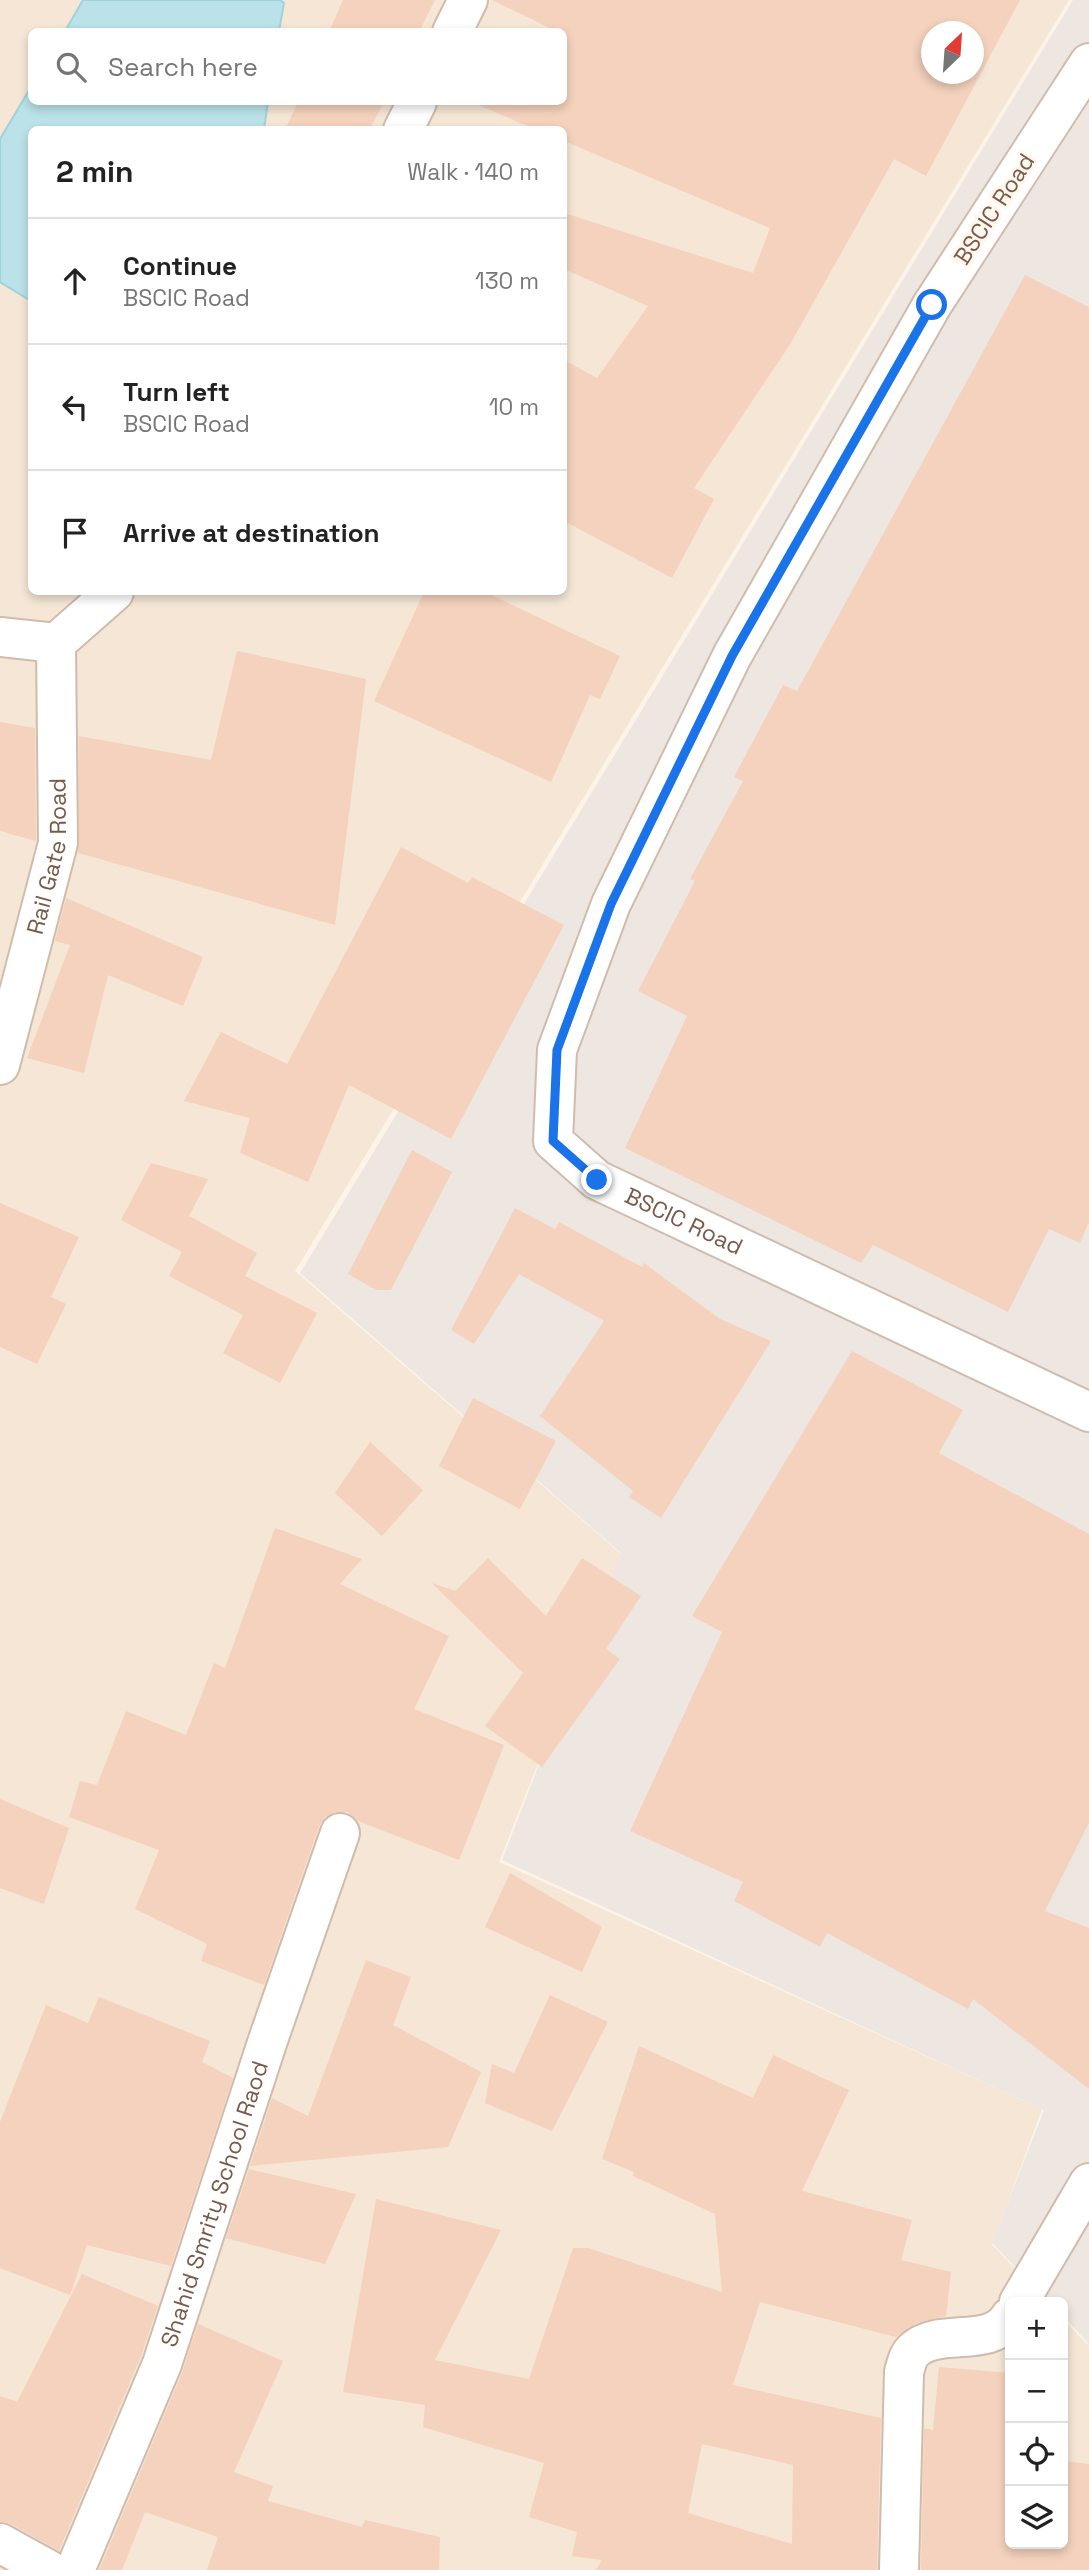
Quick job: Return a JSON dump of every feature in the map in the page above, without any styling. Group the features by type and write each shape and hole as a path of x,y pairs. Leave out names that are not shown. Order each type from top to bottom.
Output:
{"street":[{"path":"454,28 468,0"},
{"name":"BSCIC Road","path":"1089,63 932,305 732,656 611,904 557,1050 553,1141 597,1180 1089,1412"},
{"path":"406,126 416,105"},
{"path":"0,637 56,643 111,595"},
{"name":"Rail Gate Road","path":"0,1065 58,843 56,643"},
{"name":"Shahid Smrity School Raod","path":"75,2570 162,2364 268,2040 340,1833"},
{"path":"1022,2297 1089,2183"},
{"path":"899,2570 904,2372 910,2353 924,2343 995,2332 1005,2325"},
{"path":"0,2543 50,2570"}],"shaded area":[{"path":"0,0 1069,0 295,1271 621,1554 499,1862 1042,2109 992,2245 1042,2297 1005,2297 1005,2549 1068,2549 1068,2324 1089,2346 1089,2570 0,2570"},
{"path":"1073,0 1089,0 1089,2344 1068,2321 1068,2297 1044,2297 992,2243 1044,2110 502,1860 621,1553 300,1273"}],"water":[{"path":"83,0 280,0 284,3 280,28 67,28"},
{"path":"28,92 28,105 268,105 264,126 28,126 28,299 0,282 0,139"}],"building":[{"path":"343,0 435,0 421,28 331,28"},
{"path":"492,0 1020,0 984,67 984,21 921,21 921,84 975,84 926,176 894,159 789,346 694,488 714,499 672,578 567,523 567,362 597,378 648,306 567,270 567,214 753,273 770,228 567,142 567,126 528,126 478,105 567,105 567,28 550,28"},
{"path":"297,105 382,105 371,126 287,126"},
{"path":"1025,275 1089,307 1089,1222 1080,1243 1049,1229 1008,1312 873,1245 861,1263 625,1148 687,1016 638,991 695,881 690,879 743,781 734,777 783,685 797,691"},
{"path":"423,595 491,595 620,656 600,699 590,695 551,782 374,701"},
{"path":"237,651 366,679 335,925 78,853 79,736 211,760"},
{"path":"0,722 35,728 36,841 0,831"},
{"path":"401,847 468,883 472,877 564,925 451,1139 349,1085 308,1182 240,1153 250,1118 184,1101 221,1032 287,1064"},
{"path":"66,898 203,957 183,1006 108,975 84,1073 27,1058 70,945 55,941"},
{"path":"412,1150 452,1172 391,1290 376,1290 348,1274"},
{"path":"151,1163 208,1179 189,1216 257,1253 245,1276 317,1313 280,1383 223,1353 243,1315 169,1276 182,1252 121,1220"},
{"path":"0,1203 79,1237 51,1297 66,1304 37,1364 0,1347"},
{"path":"515,1208 555,1229 559,1222 642,1267 644,1263 720,1319 771,1341 661,1518 629,1497 633,1491 540,1416 604,1321 519,1274 474,1344 451,1330"},
{"path":"852,1351 963,1410 939,1453 1089,1534 1089,1823 1045,1911 1089,1928 1089,2089 973,1999 968,2009 827,1933 820,1947 734,1901 743,1882 630,1831 722,1632 692,1616"},
{"path":"473,1398 556,1441 520,1509 439,1466"},
{"path":"370,1442 423,1490 382,1536 335,1493"},
{"path":"275,1528 362,1559 340,1584 449,1636 414,1709 504,1745 459,1860 358,1821 347,1812 335,1812 325,1817 319,1826 264,1985 201,1961 207,1944 135,1909 159,1850 69,1817 80,1781 97,1785 126,1711 186,1735 214,1663 225,1668"},
{"path":"488,1558 546,1616 582,1558 641,1596 606,1649 620,1659 542,1767 485,1726 523,1673 432,1583 455,1591"},
{"path":"0,1799 69,1828 44,1904 0,1888"},
{"path":"510,1873 602,1927 582,1972 485,1927"},
{"path":"366,1960 411,1977 393,2025 481,2072 448,2147 250,2166 272,2098 308,2116"},
{"path":"550,1995 608,2022 552,2131 485,2103 492,2064 514,2073"},
{"path":"99,1997 210,2041 202,2062 233,2078 171,2266 87,2245 70,2295 0,2268 0,2122 46,2005 88,2023"},
{"path":"639,2046 753,2098 773,2055 849,2090 802,2191 912,2220 901,2260 951,2272 946,2316 917,2323 896,2337 760,2302 733,2385 881,2418 877,2570 596,2570 602,2560 572,2556 577,2532 529,2517 544,2463 423,2427 425,2405 343,2392 376,2199 501,2230 435,2360 529,2379 573,2248 588,2248 722,2292 715,2214 633,2176 634,2172 602,2159","holes":["702,2444 793,2465 792,2544 688,2513"]},
{"path":"249,2169 356,2194 325,2264 226,2238"},
{"path":"82,2274 158,2306 141,2356 59,2551 11,2524 0,2521 0,2396 17,2402"},
{"path":"198,2324 283,2361 234,2472 273,2486 268,2501 362,2527 365,2520 440,2537 439,2570 207,2570 218,2537 145,2512 122,2570 99,2570 182,2373"},
{"path":"939,2367 1005,2373 1005,2549 1068,2549 1068,2462 1089,2464 1089,2570 921,2570 924,2428 933,2430"}],"route":[{"path":"597,1180 553,1141 557,1050 611,904 732,656 932,305"}]}
